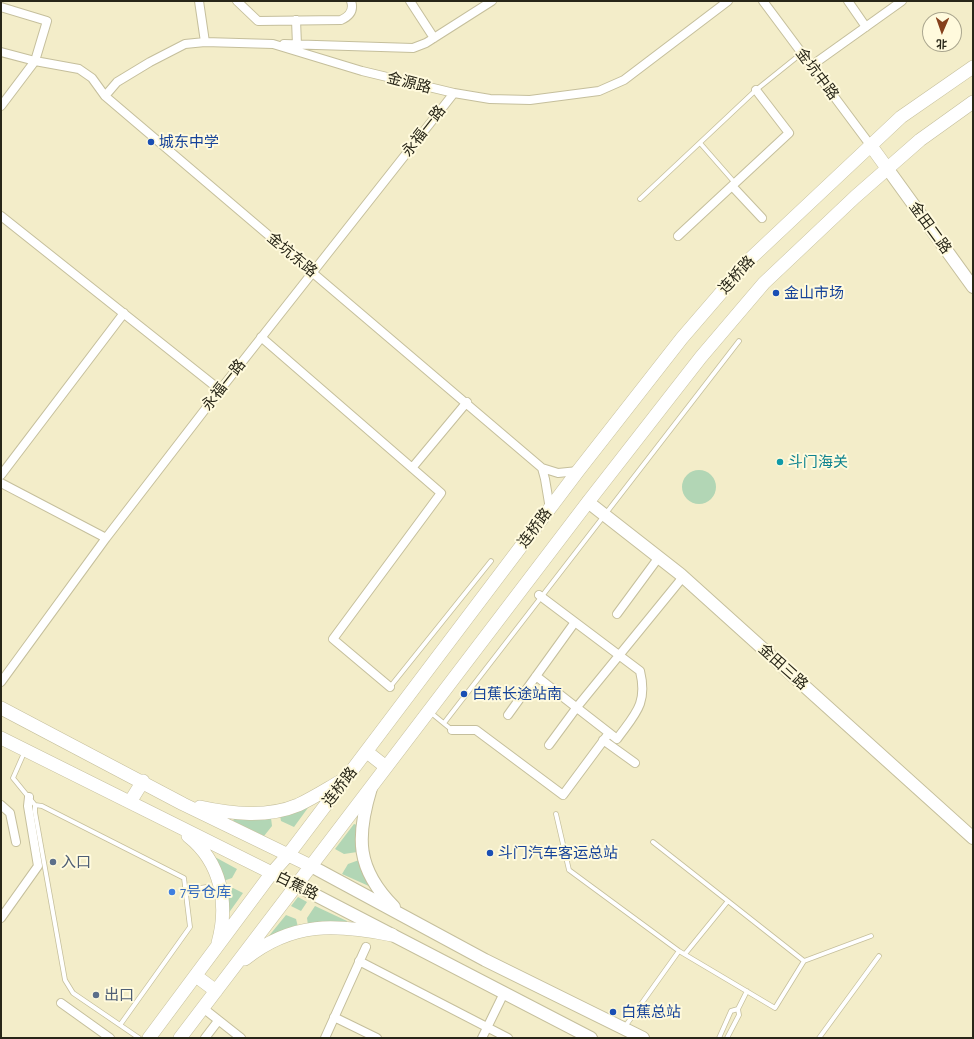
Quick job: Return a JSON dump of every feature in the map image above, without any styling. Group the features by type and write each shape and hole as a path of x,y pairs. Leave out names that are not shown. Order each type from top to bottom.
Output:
{"main road":[{"name":"连桥路","path":"149,1038 271,874 288,855 578,471 682,338 751,258 901,117 973,67"},
{"name":"连桥路","path":"180,1038 588,502 701,357 764,283 887,168 920,140 973,102"},
{"path":"871,146 887,168"},
{"name":"金田二路","path":"887,168 973,287"},
{"name":"金田三路","path":"588,502 683,577 971,832"},
{"path":"1,708 143,781 183,804 311,866 486,960 643,1038"},
{"name":"白蕉路","path":"1,738 271,874 296,885 591,1038"},
{"path":"366,752 386,767"},
{"path":"183,804 222,811 258,814 297,805 346,778"},
{"path":"130,802 143,781"},
{"path":"373,785 364,819 361,846 362,855 364,863 378,887 388,901 402,915"},
{"path":"176,826 195,841 210,859 216,871 223,898 222,930 217,948"},
{"path":"233,969 253,953 270,943 307,929 328,927 348,928 392,935"},
{"path":"196,976 216,991"}],"street":[{"path":"199,1 205,42"},
{"path":"237,1 258,21 342,20 349,15 352,10 351,1"},
{"path":"410,1 434,38"},
{"path":"273,44 413,48 434,38 492,1"},
{"name":"金源路","path":"105,96 117,82 150,62 185,44 205,42 273,44 362,71 454,94 490,99 530,100 599,90 612,87 624,80 728,1"},
{"name":"金坑中路","path":"763,1 871,146"},
{"path":"848,1 866,26"},
{"path":"811,66 899,2"},
{"path":"1,9 47,20 35,61 1,106"},
{"path":"296,20 297,45"},
{"name":"金坑东路","path":"1,52 35,61 74,67 84,71 92,78 105,96 467,402 542,468"},
{"path":"678,236 789,133 756,90"},
{"name":"永福一路","path":"1,682 106,538 220,390 454,94"},
{"path":"734,185 762,218"},
{"path":"1,216 220,390"},
{"path":"1,475 124,313"},
{"path":"261,337 441,493 333,639 390,687"},
{"path":"412,468 467,402"},
{"path":"550,509 542,468 558,472 578,471"},
{"path":"1,483 106,538"},
{"path":"617,614 659,557"},
{"path":"549,745 577,707 683,577"},
{"path":"536,676 617,739 640,707 644,686 640,671 539,595"},
{"path":"508,715 575,622"},
{"path":"452,730 476,730 563,795 609,733"},
{"path":"603,740 635,763"},
{"path":"1,918 38,866 28,806 28,797"},
{"path":"1,805 10,813 16,842"},
{"path":"324,1038 366,947"},
{"path":"359,961 508,1038"},
{"path":"482,1038 504,993"},
{"path":"61,1003 110,1038"},
{"path":"203,1008 241,1038"},
{"path":"334,1017 377,1038"},
{"path":"205,1038 218,1020"}],"lane":[{"path":"640,199 756,90 802,53"},
{"path":"700,143 734,185"},
{"path":"444,723 739,341"},
{"path":"390,687 491,561"},
{"path":"430,711 452,730"},
{"path":"26,750 13,778 35,805 42,806 184,878 190,927 120,1025"},
{"path":"35,805 65,980 73,993 139,1038"},
{"path":"556,814 570,870 679,951 775,1008 804,961 871,936"},
{"path":"653,842 804,961"},
{"path":"186,890 207,887"},
{"path":"685,954 728,901"},
{"path":"624,1028 679,951"},
{"path":"820,1038 879,956"},
{"path":"727,1038 739,1015 738,1009 747,991"},
{"path":"718,1038 731,1011 738,1009"}],"green space":[{"path":"696,470 702,470 706,471 713,477 716,487 715,494 709,501 702,504 696,504 692,503 685,497 682,490 682,484 683,480 689,473"},
{"path":"310,805 294,827 281,821 280,815"},
{"path":"235,817 271,818 272,826 264,836 233,821"},
{"path":"354,824 357,825 355,840 357,852 344,854 335,849"},
{"path":"213,856 237,869 232,878 223,881"},
{"path":"359,860 371,887 342,874 348,864"},
{"path":"233,888 243,893 228,914 225,890"},
{"path":"298,897 307,902 301,911 291,906"},
{"path":"315,906 347,921 346,924 308,925 307,918"},
{"path":"286,915 296,919 298,927 270,939 268,937"}],"place":[{"name":"城东中学","path":"151,142"},
{"name":"金山市场","path":"776,293"},
{"name":"斗门海关","path":"780,462"},
{"name":"白蕉长途站南","path":"464,694"},
{"name":"斗门汽车客运总站","path":"490,853"},
{"name":"入口","path":"53,862"},
{"name":"7号仓库","path":"172,892"},
{"name":"出口","path":"96,995"},
{"name":"白蕉总站","path":"613,1012"}]}
